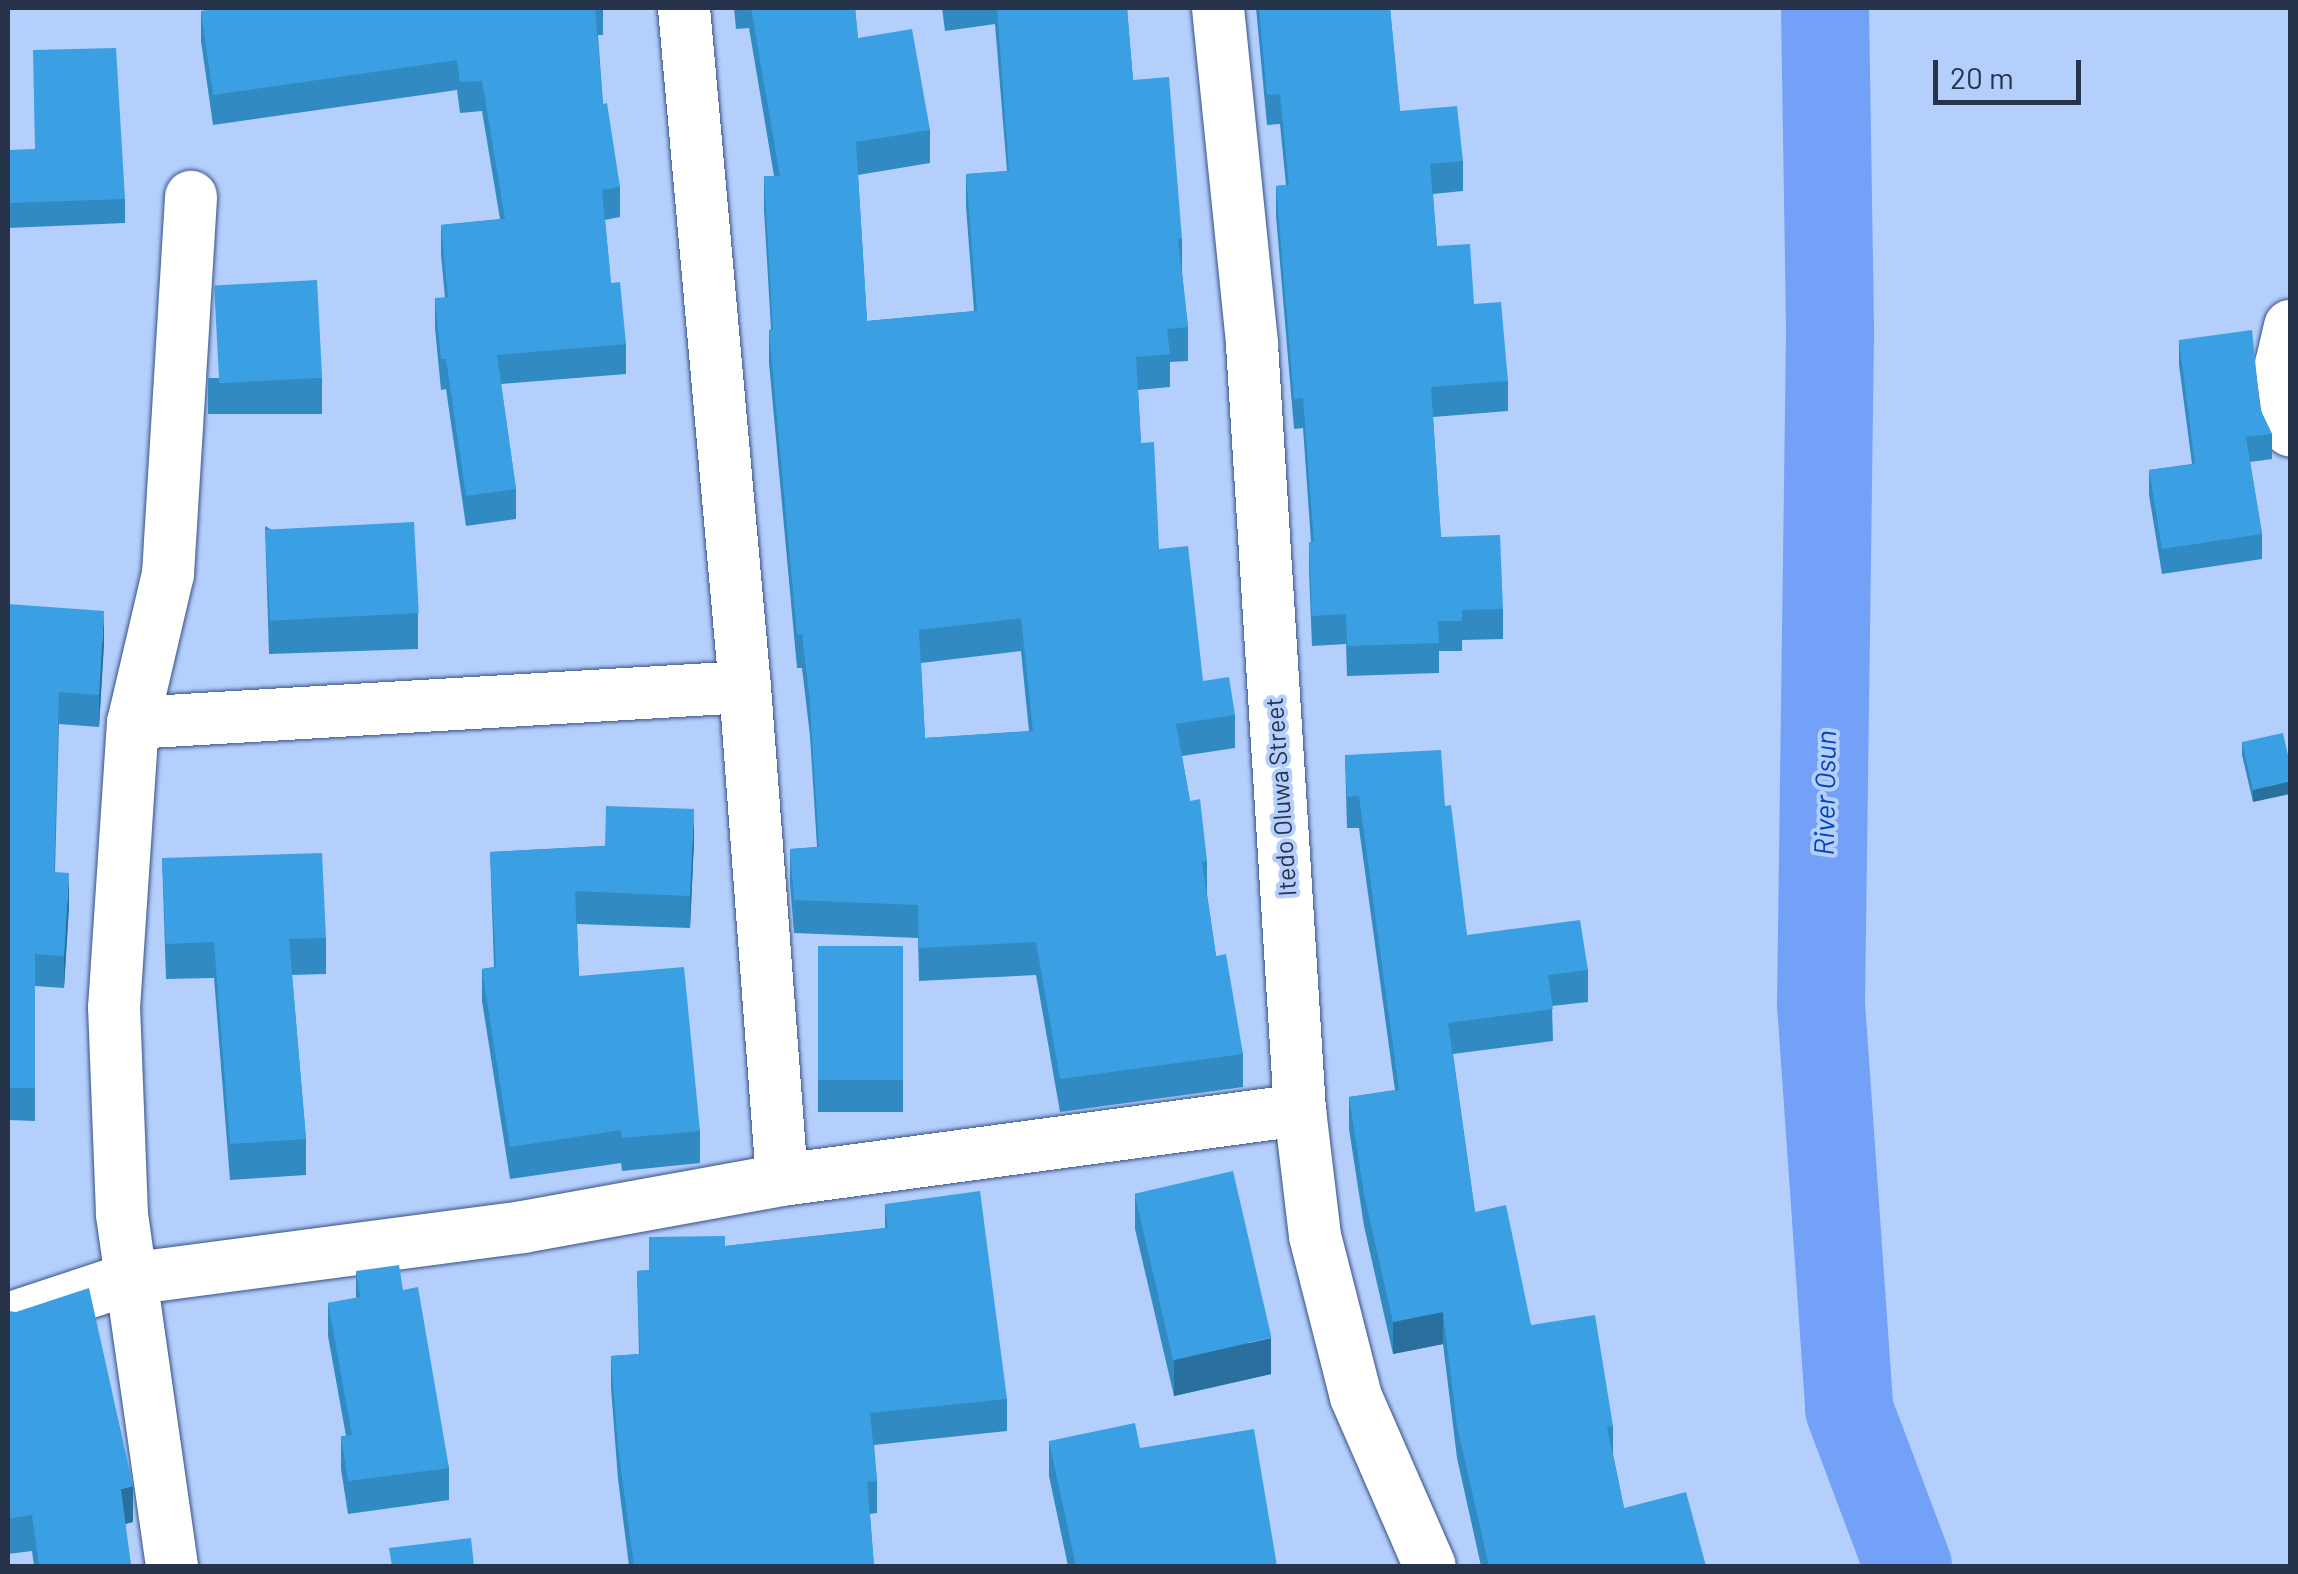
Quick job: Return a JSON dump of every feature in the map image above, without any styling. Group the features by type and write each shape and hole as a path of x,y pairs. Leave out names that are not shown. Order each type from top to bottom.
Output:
{"street":[{"path":"684,8 746,687 782,1180"},
{"name":"Itedo Oluwa Street","path":"1218,8 1252,345 1300,1110 1315,1236 1356,1397 1430,1566"},
{"path":"172,1566 122,1214 114,1008 133,723 168,574 191,197"},
{"path":"2290,326 2281,364 2290,430"},
{"path":"133,723 746,687"},
{"path":"8,1319 129,1279 523,1227 782,1180 1300,1110"}],"building":[{"path":"595,8 603,104 607,103 620,187 602,190 611,283 620,282 626,344 497,355 516,489 466,496 446,359 441,359 435,298 448,297 441,225 505,219 482,81 460,82 457,60 213,95 201,11"},
{"path":"751,8 855,8 858,38 912,29 930,130 856,142 867,321 977,311 966,174 1009,171 997,8 1127,8 1133,80 1169,77 1182,239 1178,239 1188,327 1167,329 1170,354 1136,357 1141,443 1154,442 1159,549 1188,546 1203,681 1229,677 1235,715 1176,724 1190,801 1200,799 1207,861 1202,862 1216,956 1226,954 1243,1054 1060,1079 1036,942 919,948 918,905 794,900 790,849 819,847 810,703 802,634 797,635 769,330 773,329 764,176 780,176","holes":["1021,618 1033,731 925,738 919,630"]},
{"path":"1259,8 1390,8 1400,111 1457,106 1463,161 1430,164 1437,246 1470,244 1474,304 1501,302 1508,381 1431,387 1441,537 1500,535 1503,609 1462,610 1462,621 1438,621 1439,643 1347,646 1346,614 1312,616 1309,542 1314,542 1303,398 1294,399 1276,186 1289,185 1280,94 1267,95"},
{"path":"116,48 125,199 8,203 8,150 35,149 33,50"},
{"path":"317,280 322,378 219,383 214,285"},
{"path":"2252,330 2260,409 2272,434 2246,437 2262,534 2162,549 2149,470 2195,464 2179,340"},
{"path":"414,522 419,613 270,621 265,530"},
{"path":"8,604 104,611 99,695 59,692 54,872 69,873 64,956 35,954 35,1088 8,1088"},
{"path":"2283,733 2290,781 2253,790 2242,742"},
{"path":"1441,750 1445,806 1451,805 1467,935 1580,920 1588,970 1548,975 1553,1009 1448,1023 1475,1212 1506,1205 1531,1325 1595,1315 1613,1426 1607,1427 1624,1508 1686,1492 1706,1566 1489,1566 1457,1426 1443,1312 1393,1322 1364,1194 1349,1097 1399,1090 1359,796 1347,797 1345,755"},
{"path":"606,806 694,809 690,896 575,891 579,976 684,967 700,1131 622,1138 621,1130 510,1147 482,969 496,967 490,852 605,846"},
{"path":"322,853 326,938 289,939 306,1139 230,1144 214,942 166,944 162,858"},
{"path":"818,946 903,946 903,1080 818,1080"},
{"path":"1233,1171 1271,1338 1173,1360 1135,1194"},
{"path":"980,1191 1007,1399 870,1413 877,1481 867,1482 874,1566 634,1566 611,1356 640,1354 637,1271 649,1270 649,1237 725,1236 725,1246 888,1228 885,1204"},
{"path":"399,1265 403,1290 418,1287 449,1468 348,1481 341,1436 352,1435 328,1303 360,1297 356,1271"},
{"path":"89,1288 133,1486 121,1489 131,1566 39,1566 32,1515 8,1519 8,1311 16,1312"},
{"path":"1135,1423 1140,1448 1254,1429 1277,1566 1076,1566 1049,1441"},
{"path":"471,1538 474,1566 392,1566 389,1548"}],"waterway":[{"name":"River Osun","path":"1825,8 1830,335 1821,1004 1849,1409 1908,1566"}]}
